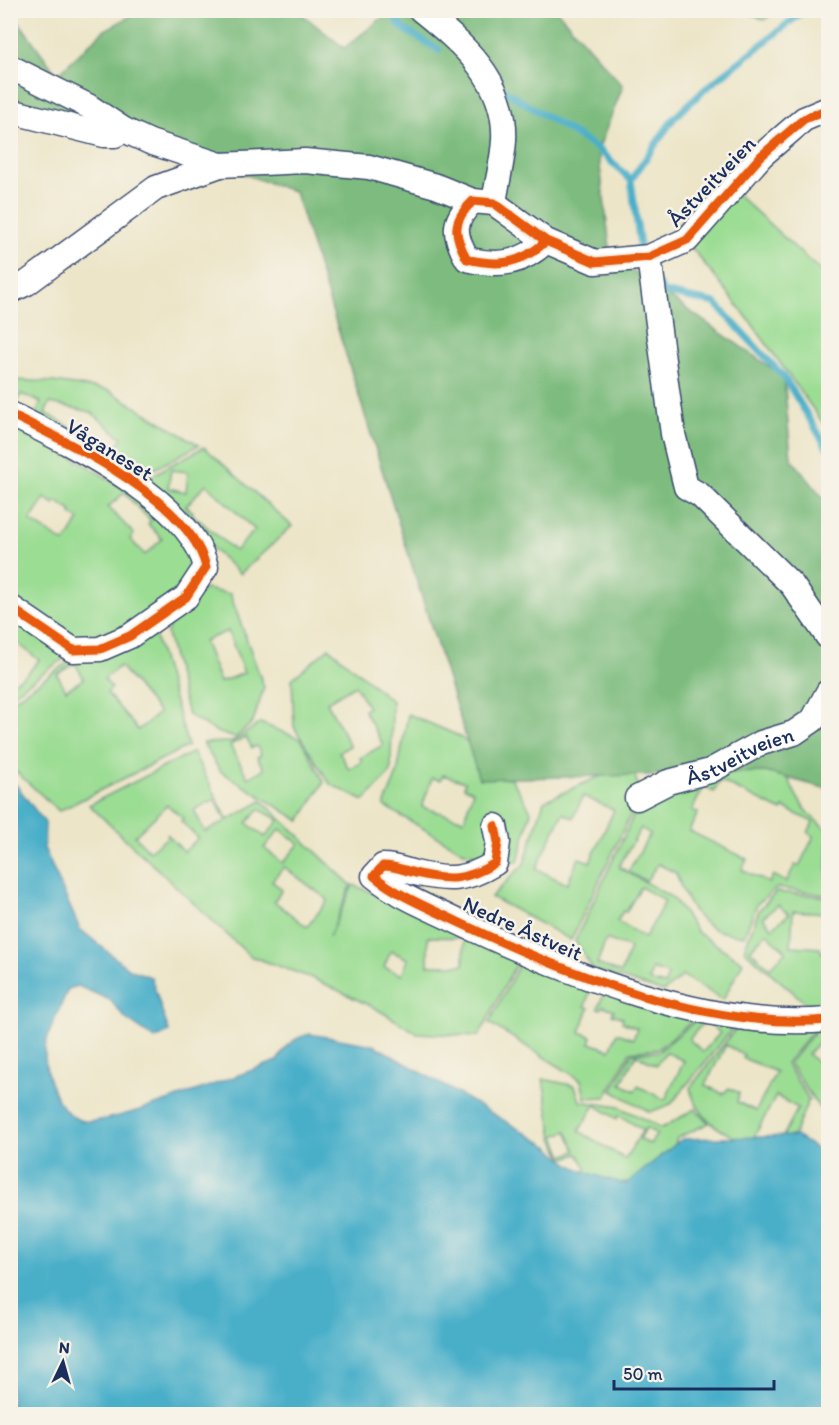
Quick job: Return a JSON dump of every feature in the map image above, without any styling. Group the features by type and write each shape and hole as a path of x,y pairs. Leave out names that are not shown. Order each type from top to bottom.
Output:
{"street":[{"path":"421,10 470,53 493,84 503,112 504,140 483,202 462,211 455,229 458,243 467,259 487,264 509,262 531,255 546,241"},
{"path":"10,67 88,106 124,130 150,142 220,165"},
{"name":"Åstveitveien","path":"483,202 546,241 595,262 639,259 687,240 760,156 804,119 828,109"},
{"path":"10,111 104,135 115,135 124,130"},
{"path":"10,291 27,283 156,188 220,165 305,161 369,167 483,202"},
{"path":"639,259 651,283 673,434 686,487 700,495 792,585 828,638"},
{"name":"Våganeset","path":"10,414 130,479 177,519 203,552 206,567 186,597 130,636 100,649 73,650 10,607"},
{"name":"Åstveitveien","path":"637,798 668,782 710,771 761,743 794,733 813,720 828,692"},
{"name":"Nedre Åstveit","path":"495,826 498,842 495,863 484,870 461,879 432,876 398,866 383,866 374,876 387,886 423,905 567,970 711,1013 811,1021 828,1020"}],"green space":[{"path":"774,10 765,20 744,11"},
{"path":"11,11 57,75 103,31 140,11 298,11 344,48 387,14 493,15 502,11 557,11 623,86 598,150 611,256 784,377 791,458 828,504 828,789 765,772 479,779 295,192 215,164 11,115"},
{"path":"727,185 828,278 828,430 750,321 675,227 709,203"},
{"path":"11,380 53,382 108,390 199,445 136,479 11,409","holes":["21,394 41,402 35,416 15,407","50,403 91,412 122,438 117,447 108,443 106,447 45,413"]},
{"path":"11,430 22,432 85,464 171,520 197,549 195,571 179,591 107,641 71,638 11,596","holes":["124,493 151,521 148,524 162,539 145,555 130,539 134,534 108,507","45,498 54,504 56,501 72,511 71,514 79,520 65,543 30,521"]},
{"path":"204,447 292,526 240,574 140,482","holes":["171,470 188,472 186,492 168,488","206,484 255,530 235,551 192,514 193,512 186,506"]},
{"path":"205,589 230,594 264,687 253,722 235,738 217,732 188,715 167,634 171,616","holes":["228,631 244,673 220,682 204,641"]},
{"path":"11,610 72,653 11,695 11,684 27,674 39,660 11,638"},
{"path":"154,632 188,746 59,811 11,767 10,702 76,657","holes":["75,663 84,679 66,690 57,674","120,666 159,713 138,730 107,693 112,688 104,679"]},
{"path":"329,648 392,701 391,772 364,801 330,784 294,727 292,679","holes":["355,685 368,708 364,710 383,745 360,758 362,762 349,769 339,752 350,746 327,702"]},
{"path":"408,714 459,736 510,776 531,811 518,862 464,852 384,806 397,774","holes":["443,775 465,782 464,787 473,791 464,820 422,807 432,778 441,780"]},
{"path":"260,723 301,739 324,782 300,821 220,771 203,743 232,742","holes":["246,737 252,748 257,746 261,755 257,757 264,769 248,778 230,745"]},
{"path":"193,752 228,820 262,801 351,885 329,937 353,885 522,952 479,1036 417,1033 375,1008 312,978 250,956 89,805","holes":["215,799 226,821 205,832 194,810","167,805 183,818 181,821 198,838 184,852 167,834 168,837 149,851 135,836","259,809 279,820 265,837 247,823","280,829 299,844 283,863 264,848","284,867 328,900 307,927 274,901 282,890 272,881","428,937 464,938 464,965 428,965","391,951 408,959 402,975 384,967"]},
{"path":"780,757 798,798 811,815 828,830 827,895 777,888 757,904 744,936 716,930 701,920 686,898 676,873 658,864 646,881 628,872 620,868 673,898 698,933 743,962 723,1000 683,976 663,992 593,969 575,941 633,817 644,809 630,816 571,940 491,897 524,864 544,801 630,763 647,808 677,785","holes":["720,781 782,811 784,808 813,822 808,833 814,836 799,866 795,865 786,882 773,875 769,883 742,870 747,859 689,831 698,813 692,810 704,787 714,792","583,796 614,810 590,862 579,858 567,884 536,869 563,813 573,818","641,828 650,834 628,872 619,866","641,887 665,901 645,938 617,921 623,911 626,912","606,939 630,948 621,973 597,964","652,969 668,974 665,985 649,981"]},
{"path":"776,892 828,897 827,913 793,911 791,946 820,948 828,958 828,1010 808,1005 744,950 759,910","holes":["778,905 789,914 772,928 763,917","766,933 786,951 770,968 750,950"]},
{"path":"525,953 698,1016 658,1049 630,1052 606,1097 585,1098 581,1080 489,1023","holes":["591,988 604,993 598,1008 601,1009 603,1006 614,1010 612,1014 623,1018 622,1022 637,1028 633,1039 617,1033 610,1050 590,1043 592,1037 580,1032 589,1008 585,1006"]},
{"path":"700,1017 737,1023 671,1104 650,1112 612,1091 632,1053 658,1052","holes":["706,1020 720,1033 703,1052 689,1039","666,1052 684,1061 665,1100 638,1086 635,1091 621,1084 636,1055 656,1065"]},
{"path":"741,1022 815,1029 786,1063 809,1099 786,1154 741,1140 715,1126 704,1116 690,1088","holes":["726,1045 744,1055 743,1058 776,1072 756,1111 737,1102 739,1093 729,1088 723,1094 705,1085","776,1096 798,1108 776,1149 754,1137"]},
{"path":"828,1028 828,1046 820,1040 808,1054 828,1072 828,1121 789,1063 817,1029"},
{"path":"543,1079 575,1086 580,1101 619,1107 662,1128 695,1109 709,1123 677,1138 662,1189 638,1181 623,1182 624,1189 570,1176 575,1167 584,1172 587,1169 578,1154 563,1159 553,1138","holes":["595,1105 617,1119 619,1115 643,1130 625,1159 579,1131","646,1128 657,1134 650,1144 640,1139","567,1131 576,1151 563,1156 555,1136"]}],"water":[{"path":"10,777 45,823 44,848 80,929 129,969 151,977 169,1032 155,1039 126,1019 110,1000 78,986 68,989 48,1036 45,1049 50,1081 66,1111 84,1121 99,1120 148,1107 277,1061 290,1043 310,1034 374,1045 550,1147 575,1167 626,1184 682,1139 796,1136 828,1156 828,1414 11,1414"}],"waterway":[{"path":"390,10 402,28 439,50"},
{"path":"641,253 631,180 673,119 704,90 805,10"},
{"path":"502,89 598,149 631,180"},
{"path":"660,286 663,292 715,303 784,377 828,449"}],"cycle path":[{"path":"546,241 528,255 510,262 489,263 467,259 457,235 458,222 473,201 494,203 546,241 595,262 649,257 687,240 761,156 804,119 828,109"},
{"path":"10,414 94,457 153,497 177,519 195,542 206,567 186,597 130,636 100,649 73,650 10,607"},
{"path":"495,826 498,842 495,863 485,869 466,876 447,878 383,866 374,876 393,890 414,901 500,941 590,978 638,994 735,1017 782,1021 828,1020"}]}
